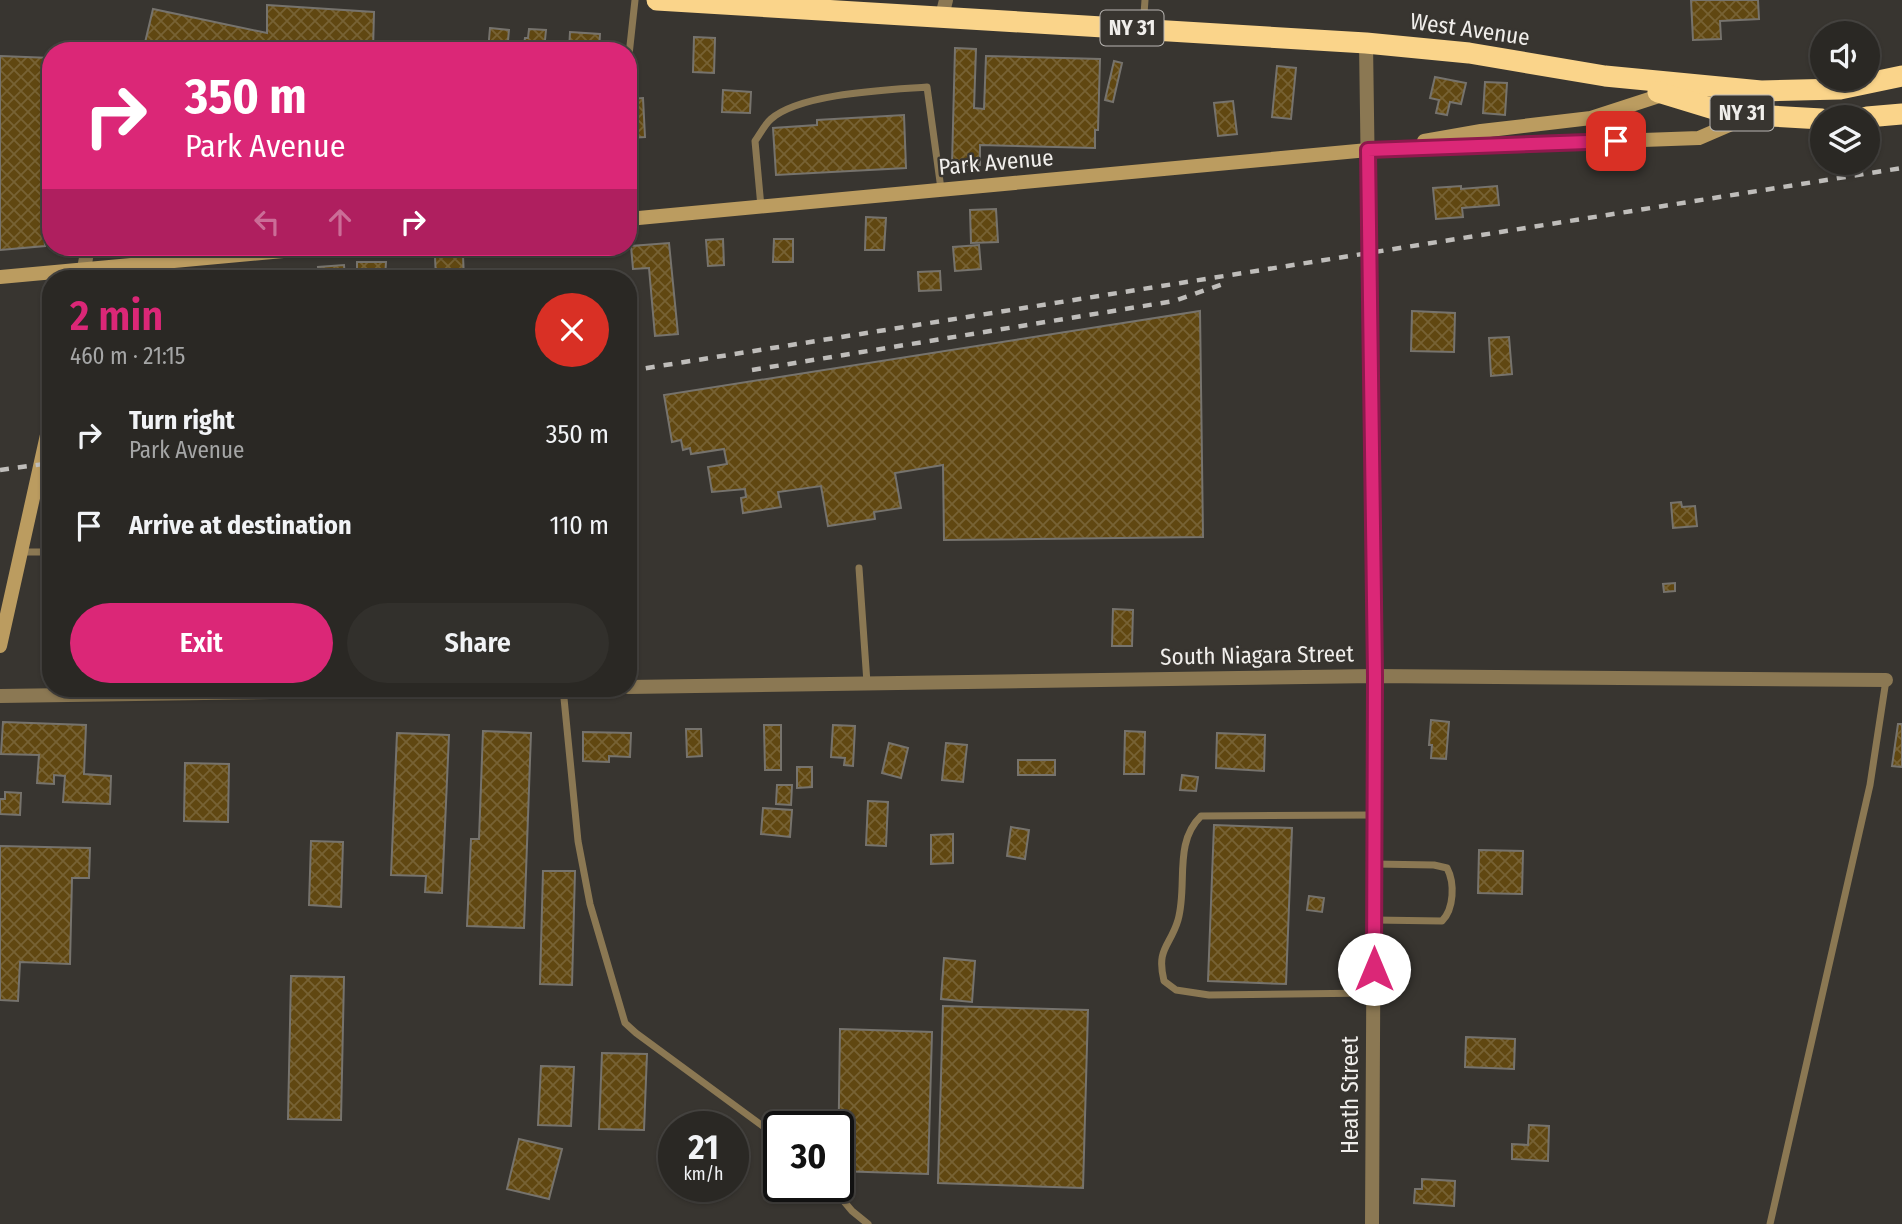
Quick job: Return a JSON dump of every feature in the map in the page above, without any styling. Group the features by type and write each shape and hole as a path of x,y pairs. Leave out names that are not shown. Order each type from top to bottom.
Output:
{"highway":[{"name":"West Avenue","path":"657,0 944,8 1143,29 1366,43 1469,53 1605,76"},
{"name":"NY 31","path":"1605,76 1761,91 1840,89 1902,76"},
{"name":"NY 31","path":"1605,76 1717,110 1810,118"},
{"path":"1880,116 1902,114"}],"main road":[{"name":"Park Avenue","path":"1368,150 1480,131 1591,118 1664,94 1727,88"},
{"name":"Park Avenue","path":"637,218 1368,150 1699,138 1752,115"},
{"path":"119,270 246,256"},
{"path":"0,277 42,275"},
{"path":"0,646 42,455"}],"street":[{"name":"Heath Street","path":"1366,43 1375,676 1373,1224"},
{"name":"South Niagara Street","path":"637,687 1375,676 1886,680"},
{"path":"0,696 42,695"}],"lane":[{"path":"630,42 635,0"},
{"path":"1143,29 1145,0"},
{"path":"761,207 754,141 772,118 799,105 854,94 915,88 927,87 941,190"},
{"path":"20,552 42,552"},
{"path":"859,568 867,683"},
{"path":"1770,1224 1870,785 1886,680"},
{"path":"564,697 578,841 590,904 625,1023 763,1126"},
{"path":"1373,993 1209,995 1176,990 1164,981 1161,956 1178,920 1185,842 1190,826 1201,816 1374,815"},
{"path":"1374,864 1434,864 1447,868 1451,875 1451,905 1448,915 1442,921 1374,920"},
{"path":"844,1202 868,1224"}],"building":[{"path":"1691,0 1758,0 1759,19 1720,21 1721,39 1693,40"},
{"path":"267,5 374,12 373,42 145,42 153,9 267,33"},
{"path":"490,28 509,30 508,42 489,42"},
{"path":"529,29 546,30 545,42 524,42 525,38 528,38"},
{"path":"570,32 600,34 600,42 569,42"},
{"path":"694,37 715,38 714,73 693,72"},
{"path":"955,48 976,49 974,108 984,109 986,56 1100,59 1095,148 980,145 980,165 952,165"},
{"path":"0,56 42,58 42,246 0,250"},
{"path":"1114,61 1122,63 1113,102 1105,100"},
{"path":"1277,66 1296,68 1291,119 1272,117"},
{"path":"1435,77 1466,83 1461,104 1450,102 1447,115 1436,113 1439,100 1430,98"},
{"path":"1485,82 1507,83 1505,115 1483,113"},
{"path":"723,90 751,92 750,113 722,112"},
{"path":"637,98 643,98 645,137 637,137"},
{"path":"1233,101 1237,134 1218,136 1214,103"},
{"path":"904,115 906,168 776,175 773,128 817,125 817,120"},
{"path":"1461,186 1461,189 1497,186 1499,205 1462,208 1463,217 1436,219 1433,188"},
{"path":"996,209 998,242 971,243 970,210"},
{"path":"866,217 886,218 884,250 865,250"},
{"path":"723,239 724,265 708,266 706,240"},
{"path":"774,239 793,239 793,262 773,262"},
{"path":"669,243 678,334 655,336 649,268 633,269 632,256 637,256 637,246"},
{"path":"979,245 981,269 955,271 953,247"},
{"path":"463,256 464,270 436,270 435,257"},
{"path":"357,262 386,262 386,270 357,270"},
{"path":"344,265 344,270 318,270 318,267"},
{"path":"940,271 941,290 919,291 918,272"},
{"path":"1200,311 1203,537 944,540 943,465 895,473 901,508 874,512 875,519 828,526 821,486 778,492 781,507 743,513 741,498 746,497 745,489 712,492 708,467 727,464 724,449 691,454 690,448 683,450 681,440 672,442 664,395"},
{"path":"1412,311 1455,313 1454,352 1411,351"},
{"path":"1509,337 1512,374 1491,376 1489,338"},
{"path":"1681,502 1682,507 1695,506 1697,526 1673,528 1671,503"},
{"path":"1675,583 1675,591 1664,592 1663,584"},
{"path":"1113,609 1133,610 1132,646 1112,646"},
{"path":"1431,720 1449,722 1446,759 1431,758"},
{"path":"3,722 86,725 84,774 111,776 110,804 63,802 65,776 54,775 54,784 37,783 39,755 1,754"},
{"path":"1898,724 1902,724 1902,767 1892,766"},
{"path":"764,725 781,725 781,770 765,770"},
{"path":"833,725 855,726 853,766 844,765 845,758 831,757"},
{"path":"686,729 701,729 702,756 687,757"},
{"path":"483,731 531,733 524,928 467,926 471,839 479,839"},
{"path":"1125,731 1145,732 1144,774 1124,774"},
{"path":"583,732 631,733 630,757 609,756 609,762 583,761"},
{"path":"397,733 449,735 442,893 425,892 426,876 391,875"},
{"path":"1217,733 1265,735 1264,771 1216,768"},
{"path":"889,743 908,748 901,778 882,773"},
{"path":"946,743 967,745 963,782 942,780"},
{"path":"1018,760 1055,760 1055,775 1018,775"},
{"path":"185,763 229,764 228,822 184,821"},
{"path":"797,767 812,767 812,787 797,788"},
{"path":"1182,775 1198,777 1196,791 1180,790"},
{"path":"777,785 792,785 791,805 776,804"},
{"path":"5,792 21,793 20,815 0,814 0,799 5,799"},
{"path":"868,801 888,802 886,846 866,845"},
{"path":"763,808 792,810 790,837 761,834"},
{"path":"1214,825 1292,828 1286,984 1208,981"},
{"path":"1011,827 1029,830 1025,859 1007,856"},
{"path":"953,834 953,863 931,864 931,835"},
{"path":"311,841 343,842 341,907 309,905"},
{"path":"0,846 90,848 89,878 72,878 70,964 20,962 18,1001 0,1000"},
{"path":"1479,850 1523,851 1522,894 1478,893"},
{"path":"543,871 575,871 572,985 540,984"},
{"path":"1309,896 1324,898 1322,912 1307,910"},
{"path":"944,958 975,961 972,1002 941,999"},
{"path":"291,976 344,977 341,1120 288,1119"},
{"path":"943,1006 1088,1010 1083,1188 938,1183"},
{"path":"840,1029 932,1032 928,1174 854,1172 854,1111 839,1111"},
{"path":"1466,1037 1515,1039 1514,1069 1465,1067"},
{"path":"602,1053 647,1054 644,1130 599,1129"},
{"path":"541,1066 574,1067 571,1126 538,1125"},
{"path":"1529,1125 1549,1126 1548,1161 1512,1159 1512,1144 1528,1145"},
{"path":"519,1139 562,1149 549,1199 507,1189"},
{"path":"1422,1179 1455,1181 1454,1206 1414,1203 1415,1189 1422,1189"}],"railway":[{"path":"637,370 1902,168"},
{"path":"752,370 1174,301 1226,283"},
{"path":"0,470 42,464"}],"route":[{"path":"1374,969 1375,676 1368,150 1616,141"}]}
